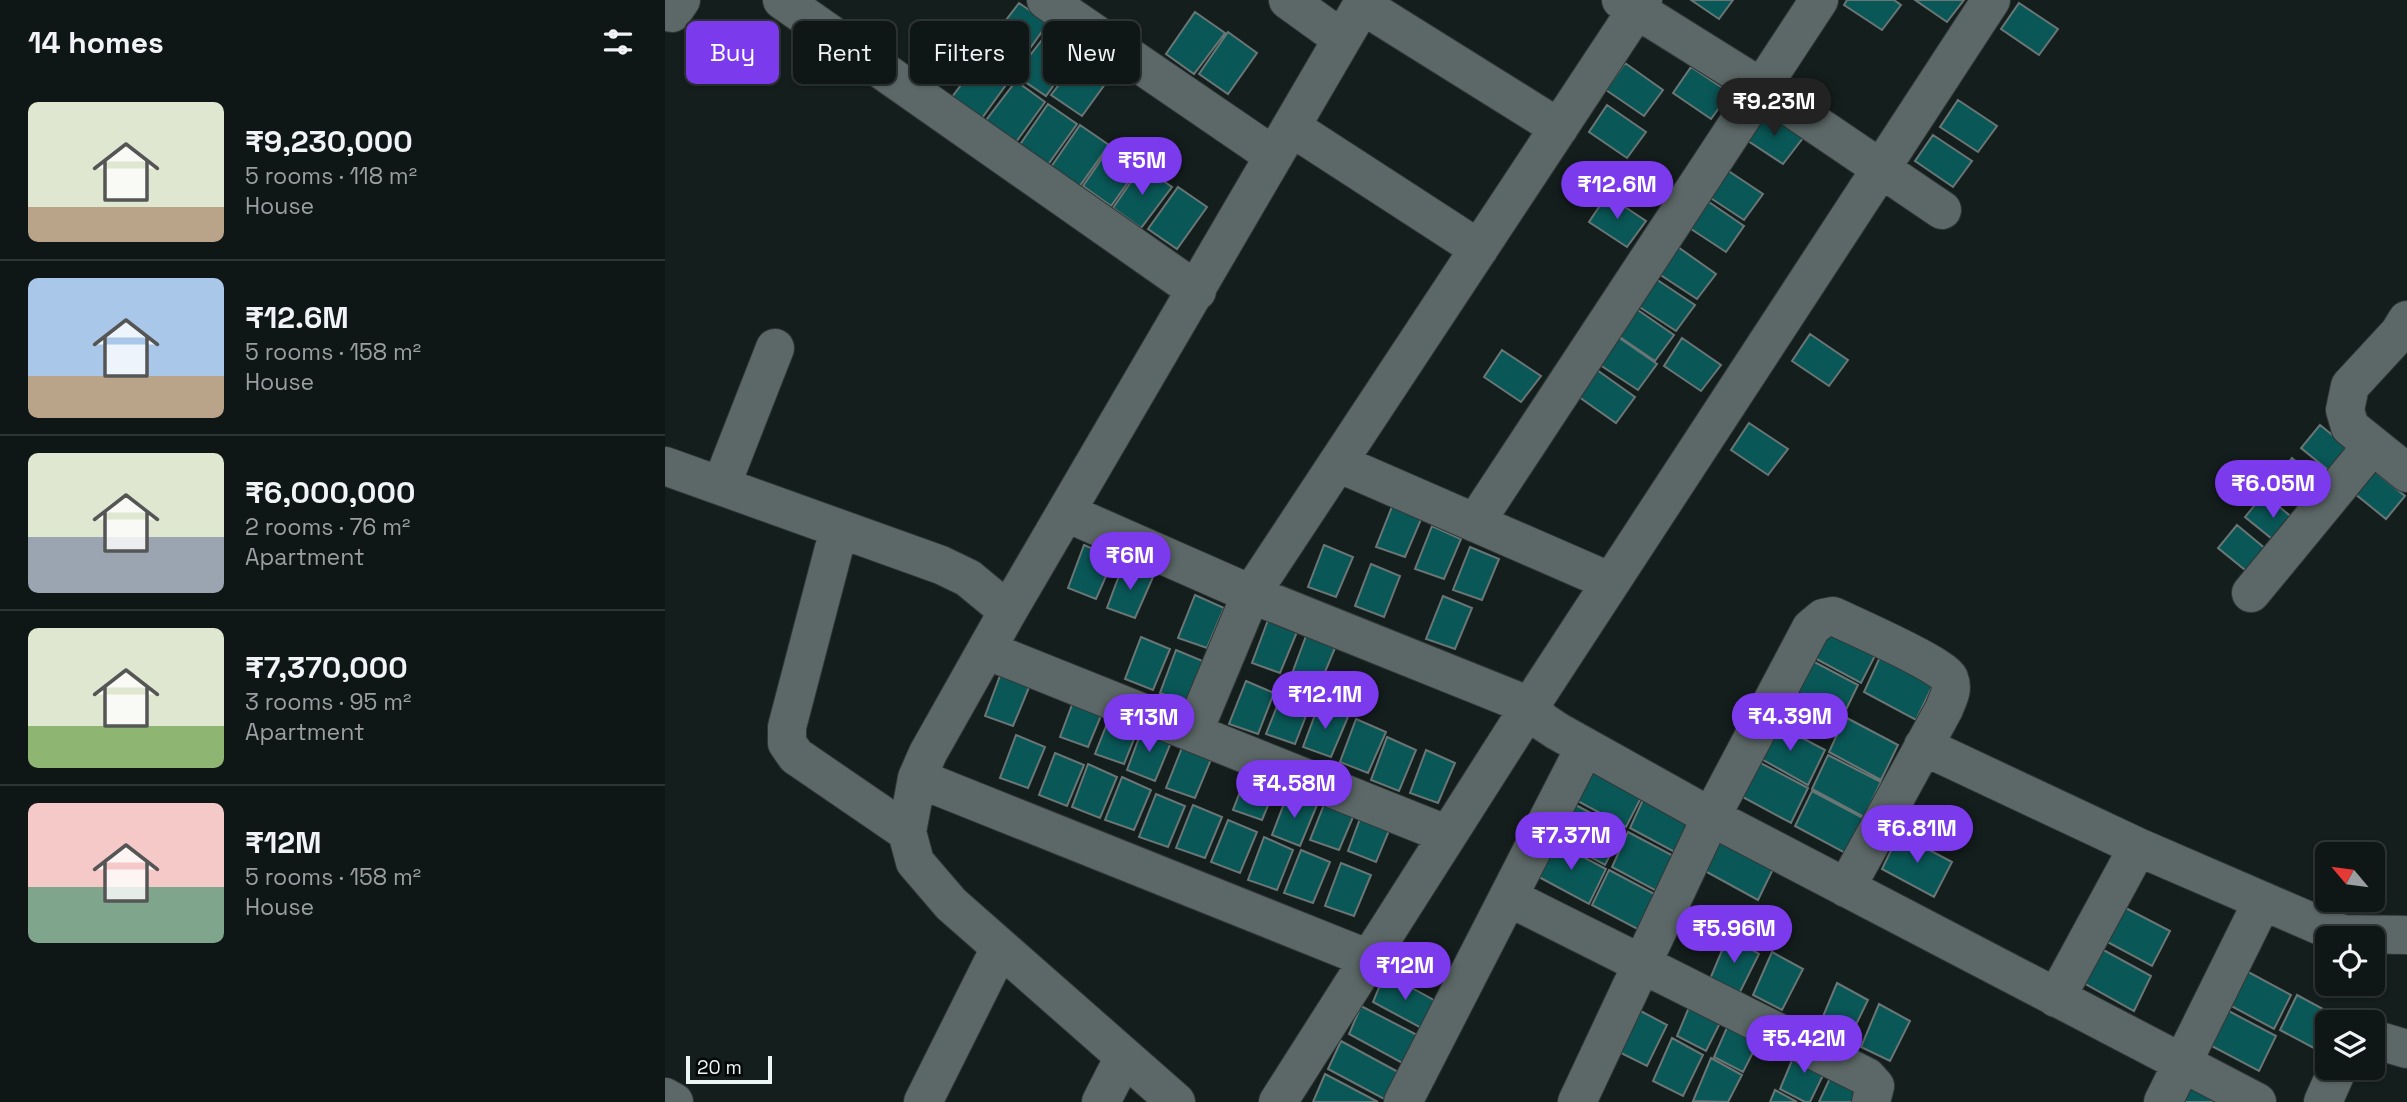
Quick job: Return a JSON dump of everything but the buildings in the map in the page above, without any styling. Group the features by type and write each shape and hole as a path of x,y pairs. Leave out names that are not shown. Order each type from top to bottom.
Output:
{"street":[{"path":"782,0 1196,290"},
{"path":"1046,0 1283,142 1479,249"},
{"path":"1287,0 1342,39"},
{"path":"1475,523 1819,0"},
{"path":"1277,1102 1529,706 1990,0"},
{"path":"1176,1102 951,904 915,862 907,832 917,778 928,753 1008,611 1364,3 1559,128"},
{"path":"1193,733 1251,594 1559,128 1634,3 1942,210"},
{"path":"2404,332 2350,386 2345,410 2350,427 2407,473"},
{"path":"721,486 775,348"},
{"path":"2251,593 2372,446"},
{"path":"1338,463 1611,582"},
{"path":"665,466 941,565 968,578 1008,611"},
{"path":"1067,513 1251,594 1529,706 1542,721 1711,817 2257,1102"},
{"path":"839,529 787,727 787,744 796,756 907,832"},
{"path":"1577,1102 1711,817 1811,628 1823,618 1833,616 1933,665 1948,675 1952,689 1846,888"},
{"path":"986,650 1448,835"},
{"path":"1923,746 2139,847 2262,902 2343,934 2407,935"},
{"path":"1403,1102 1585,747"},
{"path":"917,778 1369,959"},
{"path":"2056,998 2139,847"},
{"path":"1508,897 1867,1077 1875,1086 1871,1102"},
{"path":"2163,1102 2262,902"},
{"path":"923,1102 1000,948"},
{"path":"2385,1043 2407,1049"},
{"path":"1101,1102 1124,1057"},
{"path":"2323,1102 2333,1080"},
{"path":"665,1097 674,1102"}]}
